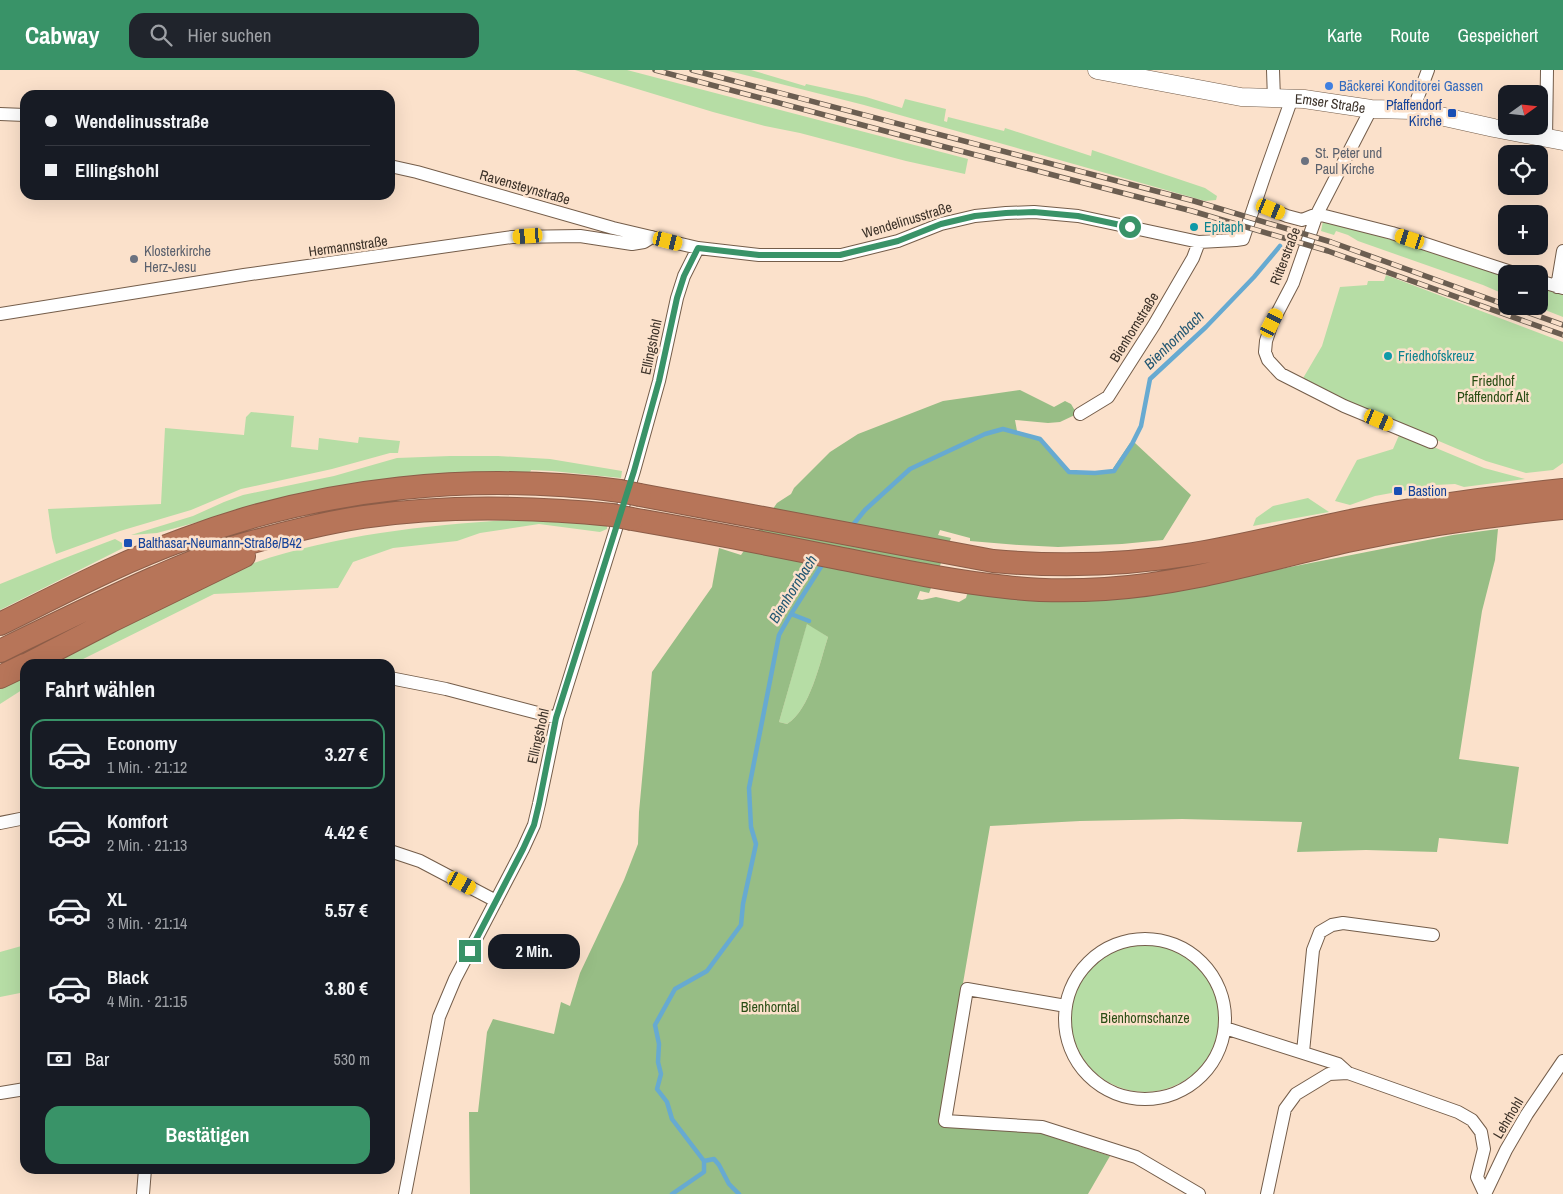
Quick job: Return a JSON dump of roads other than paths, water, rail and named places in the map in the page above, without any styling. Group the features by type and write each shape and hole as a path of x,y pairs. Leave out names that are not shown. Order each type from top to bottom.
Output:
{"highway":[{"path":"0,624 124,564 186,538 303,504 357,494 422,486 504,482 557,484 630,493 1002,562 1076,565 1151,560 1193,554 1237,538 1460,502 1563,490"},
{"path":"0,651 112,596 183,566 227,550 280,535 364,517 431,511 524,508 622,517 1007,588 1057,590 1105,589 1156,584 1350,541 1457,521 1563,508"},
{"path":"1339,508 1360,519"},
{"path":"36,659 243,557 280,535"},
{"path":"0,677 20,667"}],"street":[{"name":"Emser Straße","path":"1097,70 1241,97 1304,98 1371,109 1413,110 1554,140"},
{"path":"1272,70 1274,98"},
{"path":"1413,110 1428,70"},
{"path":"1547,70 1554,140"},
{"name":"Wendelinusstraße","path":"698,248 759,255 840,255 898,241 941,224 975,216 1024,212 1078,216 1199,242 1243,239 1292,98"},
{"name":"Ritterstraße","path":"1371,109 1317,214 1293,282 1272,323 1266,341 1265,352 1268,360 1282,374 1344,406 1431,442"},
{"path":"0,114 20,115"},
{"name":"Ravensteynstraße","path":"395,167 613,228 652,237"},
{"path":"1255,203 1302,220 1317,214 1392,233 1498,268"},
{"name":"Hermannstraße","path":"0,314 244,275 512,237 575,236 632,244 644,242 652,237 698,248"},
{"name":"Bienhornstraße","path":"1080,414 1108,397 1169,300 1193,258 1199,242"},
{"name":"Ellingshohl","path":"405,1194 442,1009 455,979 534,825 556,718 637,461 659,381 684,276 698,248"},
{"path":"1548,284 1560,288 1563,251"},
{"path":"395,679 556,718"},
{"path":"0,823 20,819"},
{"path":"395,853 420,861 496,901"},
{"path":"1303,1052 1313,950 1320,932 1332,925 1343,923 1433,934"},
{"path":"1153,939 1168,942 1186,950 1208,968 1221,994 1225,1028 1216,1055 1206,1071 1196,1080 1180,1091 1167,1096 1134,1098 1121,1095 1104,1087 1092,1079 1082,1068 1069,1044 1066,1006 1076,979 1094,956 1120,942 1153,939"},
{"path":"1066,1006 967,989 945,1121 1042,1127 1136,1157 1199,1194"},
{"path":"1225,1028 1338,1064 1348,1073 1458,1112 1472,1120 1480,1132 1484,1149 1477,1177 1485,1194"},
{"name":"Lehrhohl","path":"1485,1194 1506,1150 1527,1114 1563,1061"},
{"path":"1267,1194 1284,1109 1296,1094 1329,1074 1348,1073"},
{"path":"0,1093 20,1090"},
{"path":"143,1194 145,1174"}],"waterway":[{"name":"Bienhornbach","path":"852,526 865,510 910,469 985,434 1003,429 1040,439 1069,472 1095,473 1114,471 1132,444 1141,426 1150,379 1206,327 1254,277 1280,246"},
{"name":"Bienhornbach","path":"739,1194 729,1184 714,1159 704,1161 672,1119 667,1102 657,1089 661,1074 658,1062 659,1044 655,1025 675,989 707,971 741,925 743,904 756,844 751,827 749,788 779,635 824,562"},
{"path":"791,614 809,621"},
{"path":"672,1194 704,1172 704,1161"}],"railway":[{"path":"655,70 1192,211 1328,251 1563,335"},
{"path":"692,70 1194,201 1331,242 1498,302"},
{"path":"1535,315 1563,325"}],"place":[{"name":"Bäckerei Konditorei Gassen","path":"1329,86"},
{"name":"Pfaffendorf Kirche","path":"1452,113"},
{"name":"St. Peter und Paul Kirche","path":"1305,161"},
{"name":"Epitaph","path":"1194,227"},
{"name":"Klosterkirche Herz-Jesu","path":"134,259"},
{"name":"Friedhofskreuz","path":"1388,356"},
{"name":"Bastion","path":"1398,491"},
{"name":"Balthasar-Neumann-Straße/B42","path":"128,543"}],"park label":[{"name":"Friedhof Pfaffendorf Alt","path":"1493,390"},
{"name":"Bienhorntal","path":"770,1007"},
{"name":"Bienhornschanze","path":"1145,1018"}]}
